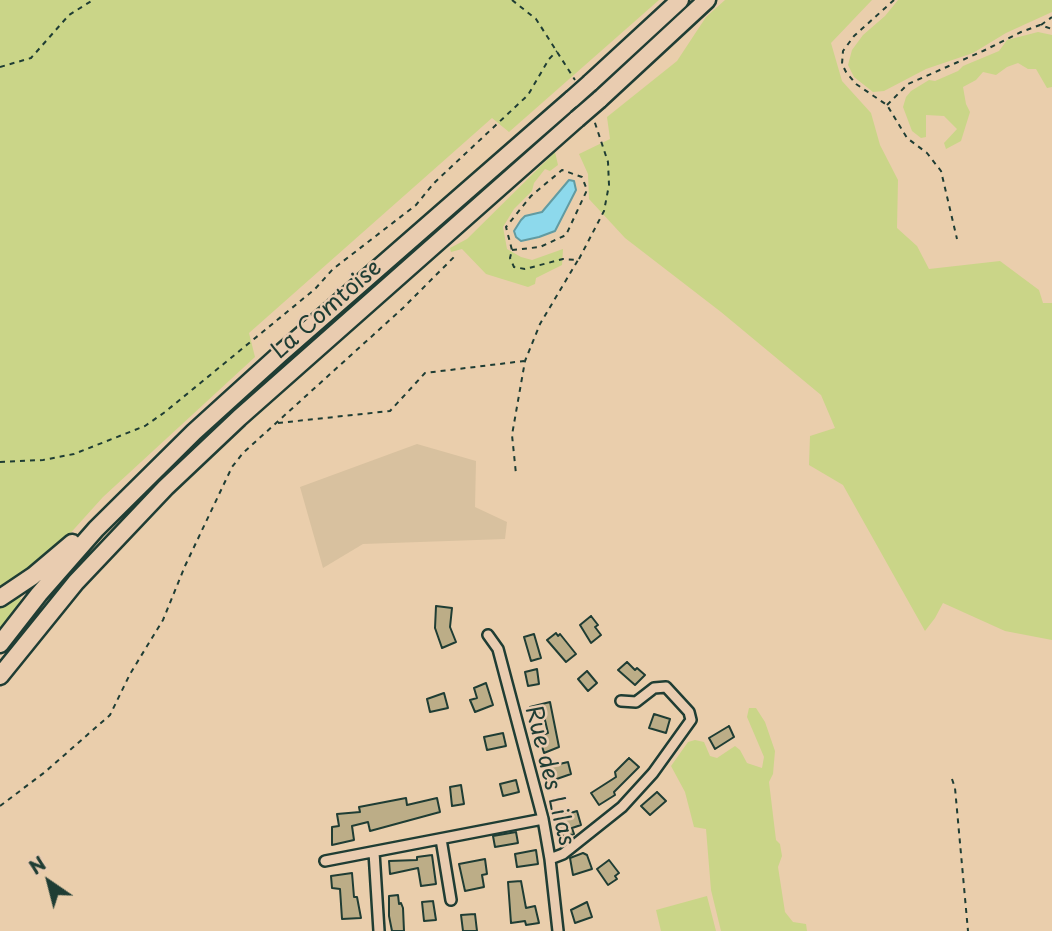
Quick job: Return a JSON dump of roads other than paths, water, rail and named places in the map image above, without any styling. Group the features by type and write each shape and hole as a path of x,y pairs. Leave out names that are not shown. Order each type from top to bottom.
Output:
{"highway":[{"name":"La Comtoise","path":"0,644 63,566 137,487 262,369 680,0"},
{"name":"La Comtoise","path":"0,676 76,582 166,487 267,394 589,111 707,0"},
{"path":"0,598 41,570 137,487"}],"street":[{"name":"Rue des Lilas","path":"488,635 498,649 542,819 550,859 558,931"},
{"path":"550,859 563,854 622,807 653,773 691,720 689,712 666,687 654,688 636,702 621,701"},
{"path":"325,861 542,819"},
{"path":"441,839 451,900"},
{"path":"374,852 379,931"}],"water":[{"path":"569,180 574,181 576,190 555,231 521,241 516,237 514,231 521,220 525,216 542,212"}]}
